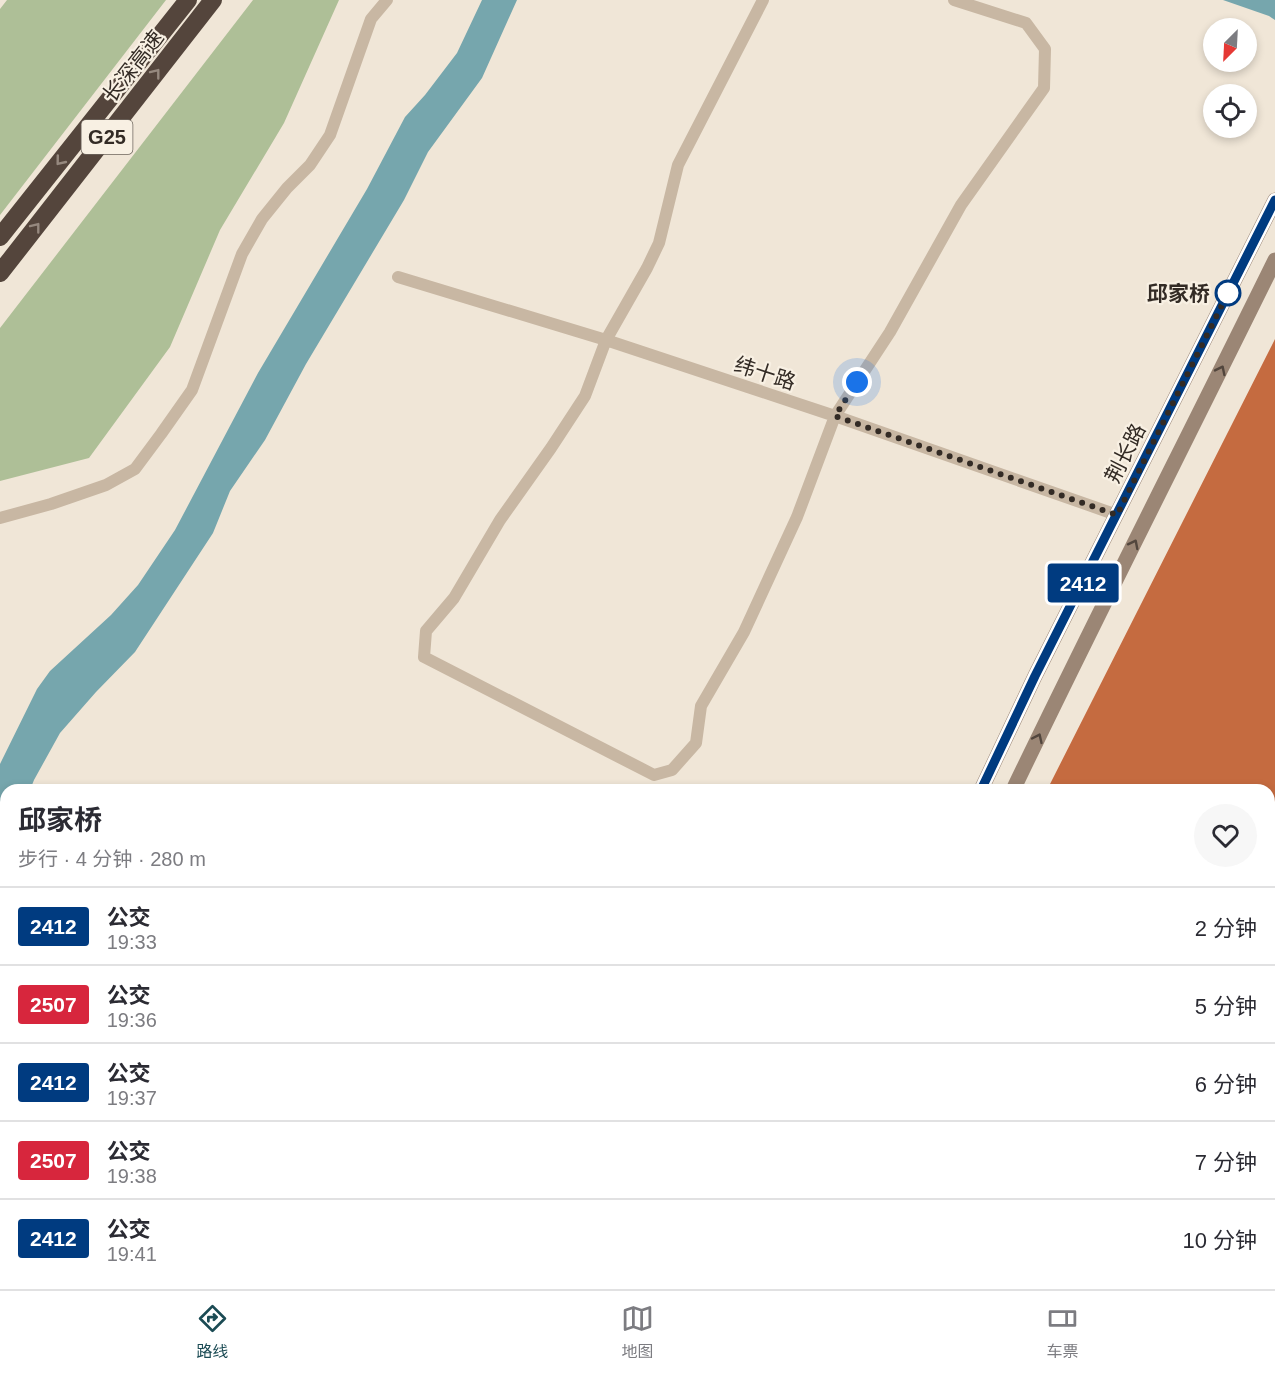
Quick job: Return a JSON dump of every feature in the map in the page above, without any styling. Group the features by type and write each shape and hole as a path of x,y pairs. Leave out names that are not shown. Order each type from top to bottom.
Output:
{"highway":[{"name":"长深高速","path":"0,237 188,0"},
{"name":"长深高速","path":"0,273 213,0"}],"main road":[{"name":"荆长路","path":"984,784 1035,676 1275,200"},
{"path":"1016,784 1275,260"}],"street":[{"path":"0,518 106,485 135,469 155,443 192,390 242,254 262,219 287,188 310,165 330,135 371,19 387,0"},
{"path":"763,0 678,165 658,243 648,268 606,340 585,396 500,520 454,598 426,631 424,657 654,775 672,770 696,743 701,706 754,611 797,517 835,416 890,332 961,205 1044,88 1045,49 1026,23 954,0"},
{"name":"纬十路","path":"398,277 606,340 835,416 1117,515"}],"green space":[{"path":"7,0 166,0 0,215 0,9"},
{"path":"253,0 339,0 284,123 220,230 170,347 89,458 0,481 0,328"}],"water":[{"path":"482,0 517,0 482,78 428,152 404,200 306,364 265,440 230,491 213,533 135,652 60,733 32,784 0,784 0,764 37,689 50,671 111,615 138,585 175,530 258,373 367,189 405,117 457,53"},
{"path":"1223,0 1275,0 1275,20 1269,16"}],"building":[{"path":"1275,339 1275,784 1050,784"}],"bus line":[{"name":"2412","path":"984,784 1035,676 1275,200"}],"place":[{"name":"邱家桥","path":"1228,293"}],"route":[{"path":"857,382 835,416 1117,515 1228,293"}]}
